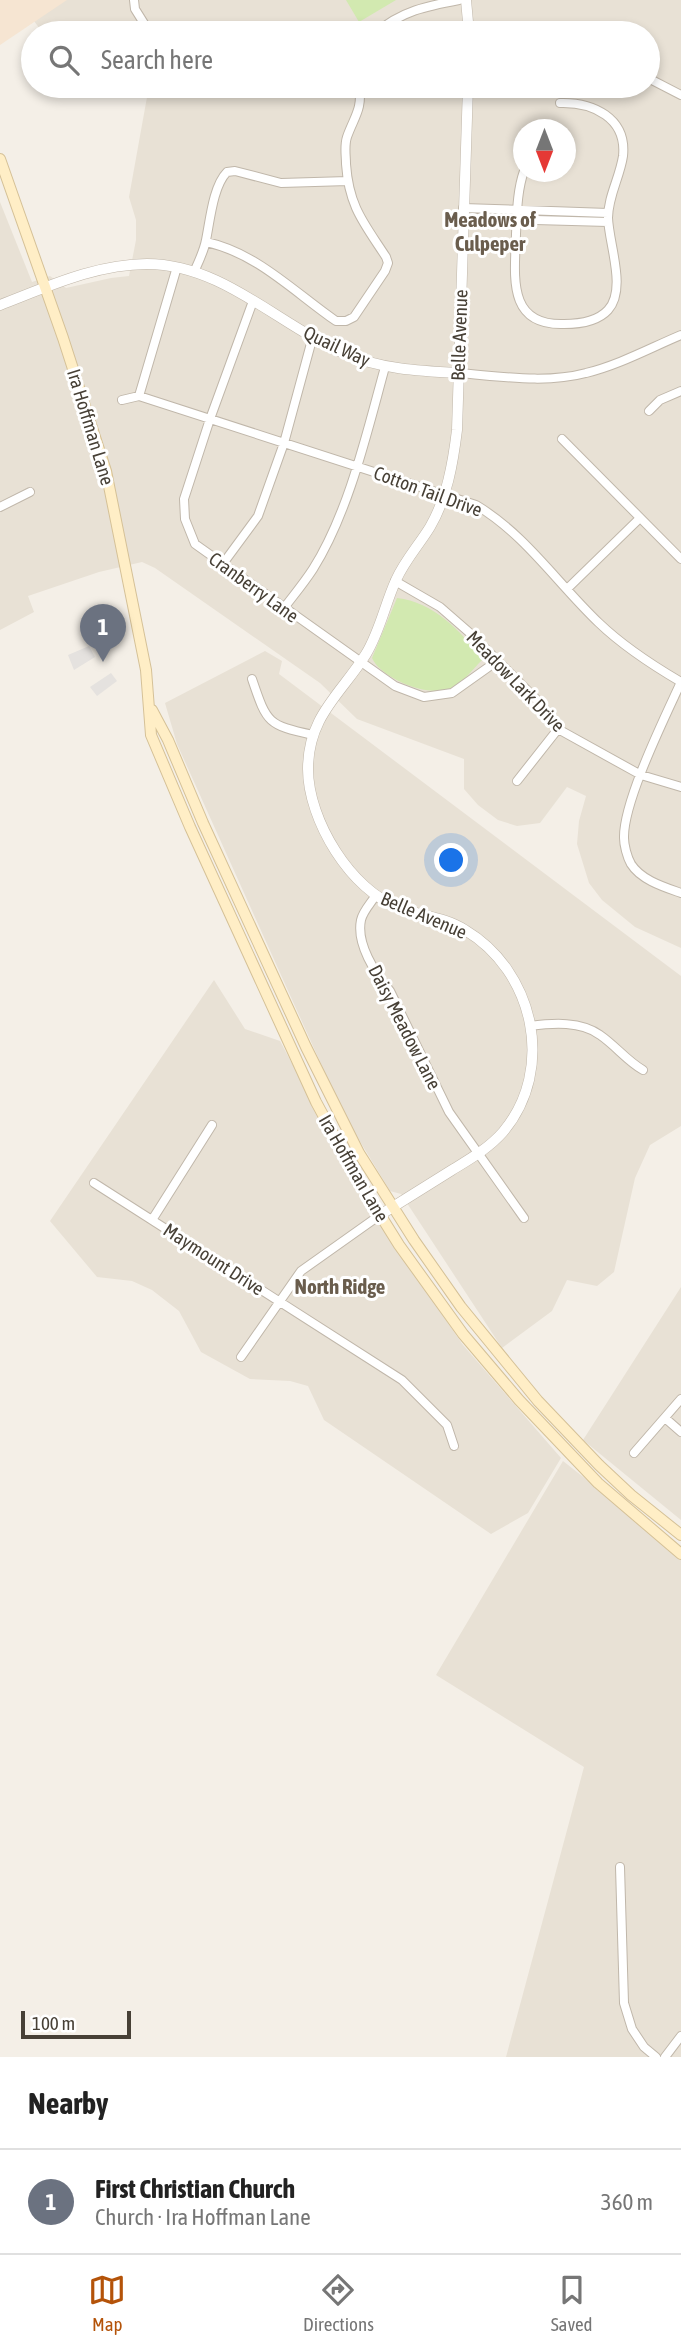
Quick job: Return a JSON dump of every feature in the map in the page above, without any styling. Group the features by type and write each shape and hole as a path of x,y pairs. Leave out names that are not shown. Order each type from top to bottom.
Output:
{"main road":[{"name":"Ira Hoffman Lane","path":"0,159 100,450 116,511 146,670 151,735 190,827 316,1102 380,1215 463,1334 519,1401 598,1483 681,1554"},
{"name":"Ira Hoffman Lane","path":"149,704 168,740 203,823 306,1047 359,1153 461,1307 538,1401 599,1465 681,1535"}],"street":[{"path":"134,0 135,9 142,21"},
{"path":"392,21 409,11 459,0"},
{"path":"466,0 468,21"},
{"path":"660,84 681,95"},
{"path":"206,242 228,247 247,256 334,319 346,321 354,317 388,263 357,212 348,181 345,147 361,106 360,98"},
{"name":"Belle Avenue","path":"241,1357 305,1267 380,1215 478,1154 503,1132 520,1105 532,1063 530,1026 523,996 500,959 484,943 458,926 399,908 376,895 346,868 332,846 314,804 308,774 313,735 331,701 360,662 374,637 404,563 431,524 444,494 456,441 468,98"},
{"path":"521,182 515,266 520,304 532,317 547,324 562,325 598,318 615,299 618,282 608,217 623,145 611,119 604,113 582,104 560,103"},
{"path":"194,272 206,242 213,205 222,178 227,172 235,171 281,183 348,181"},
{"path":"463,213 517,209 608,217"},
{"path":"463,213 517,219 608,217"},
{"name":"Quail Way","path":"0,305 45,287 115,267 150,264 177,267 210,278 340,352 385,367 510,377 569,377 603,369 681,335"},
{"path":"122,400 139,396 177,267"},
{"name":"Cranberry Lane","path":"253,301 184,499 185,519 195,544 395,686 424,697 452,693 497,661"},
{"path":"222,565 258,516 284,443 313,336"},
{"path":"284,608 313,569 334,528 357,466 385,367"},
{"path":"649,411 660,400 681,391"},
{"name":"Cotton Tail Drive","path":"139,396 476,505 517,535 599,623 642,658 681,682"},
{"path":"562,439 681,559"},
{"path":"0,507 30,492"},
{"path":"567,589 640,517"},
{"name":"Meadow Lark Drive","path":"395,582 440,607 471,634 542,705 558,729 642,775 681,788"},
{"path":"251,679 261,708 270,721 281,728 313,735"},
{"path":"681,682 642,775 627,817 624,838 631,863 639,873 659,886 681,893"},
{"path":"517,781 558,729"},
{"name":"Daisy Meadow Lane","path":"376,895 362,916 360,933 366,950 378,976 390,991 410,1029 449,1112 524,1218"},
{"path":"530,1026 549,1023 576,1025 598,1033 643,1070"},
{"path":"152,1220 212,1125"},
{"name":"Maymount Drive","path":"94,1183 408,1385 447,1424 454,1446"},
{"path":"634,1453 681,1399"},
{"path":"665,1418 681,1433"},
{"path":"620,1867 624,2003 632,2029 644,2047 656,2057"},
{"path":"665,2057 681,2036"}],"shaded area":[{"path":"0,0 67,0 36,21 21,21 21,31 0,45"},
{"path":"63,0 681,0 681,948 635,927 602,900 589,883 577,844 579,821 586,796 567,787 540,823 517,826 498,820 478,805 464,789 464,759 357,719 320,683 155,568 142,562 99,572 28,596 34,612 0,630 0,202 32,282 50,276 66,288 129,276 136,240 136,220 129,197 147,98 660,98 660,21 34,21"},
{"path":"89,646 95,657 74,670 68,655"},
{"path":"265,651 282,661 279,674 681,976 681,1126 650,1145 635,1178 614,1272 597,1286 567,1280 552,1311 502,1348 401,1194 390,1191 344,1115 177,744 165,703"},
{"path":"111,673 117,681 97,696 90,687"},
{"name":"North Ridge","path":"214,980 245,1029 280,1041 371,1211 463,1345 561,1458 528,1513 491,1534 324,1420 308,1386 290,1381 250,1379 201,1352 179,1311 152,1290 132,1281 97,1277 50,1221"},
{"path":"681,1287 681,1520 583,1440"},
{"path":"563,1461 681,1554 681,2057 506,2057 584,1767 436,1675"}],"green space":[{"path":"346,0 396,0 361,21"},
{"path":"397,598 423,605 446,620 482,660 454,687 434,691 421,689 396,680 377,666 372,658"}],"place":[{"name":"First Christian Church","path":"103,662"}],"district":[{"name":"Meadows of Culpeper","path":"490,231"},
{"name":"North Ridge","path":"340,1286"}]}
